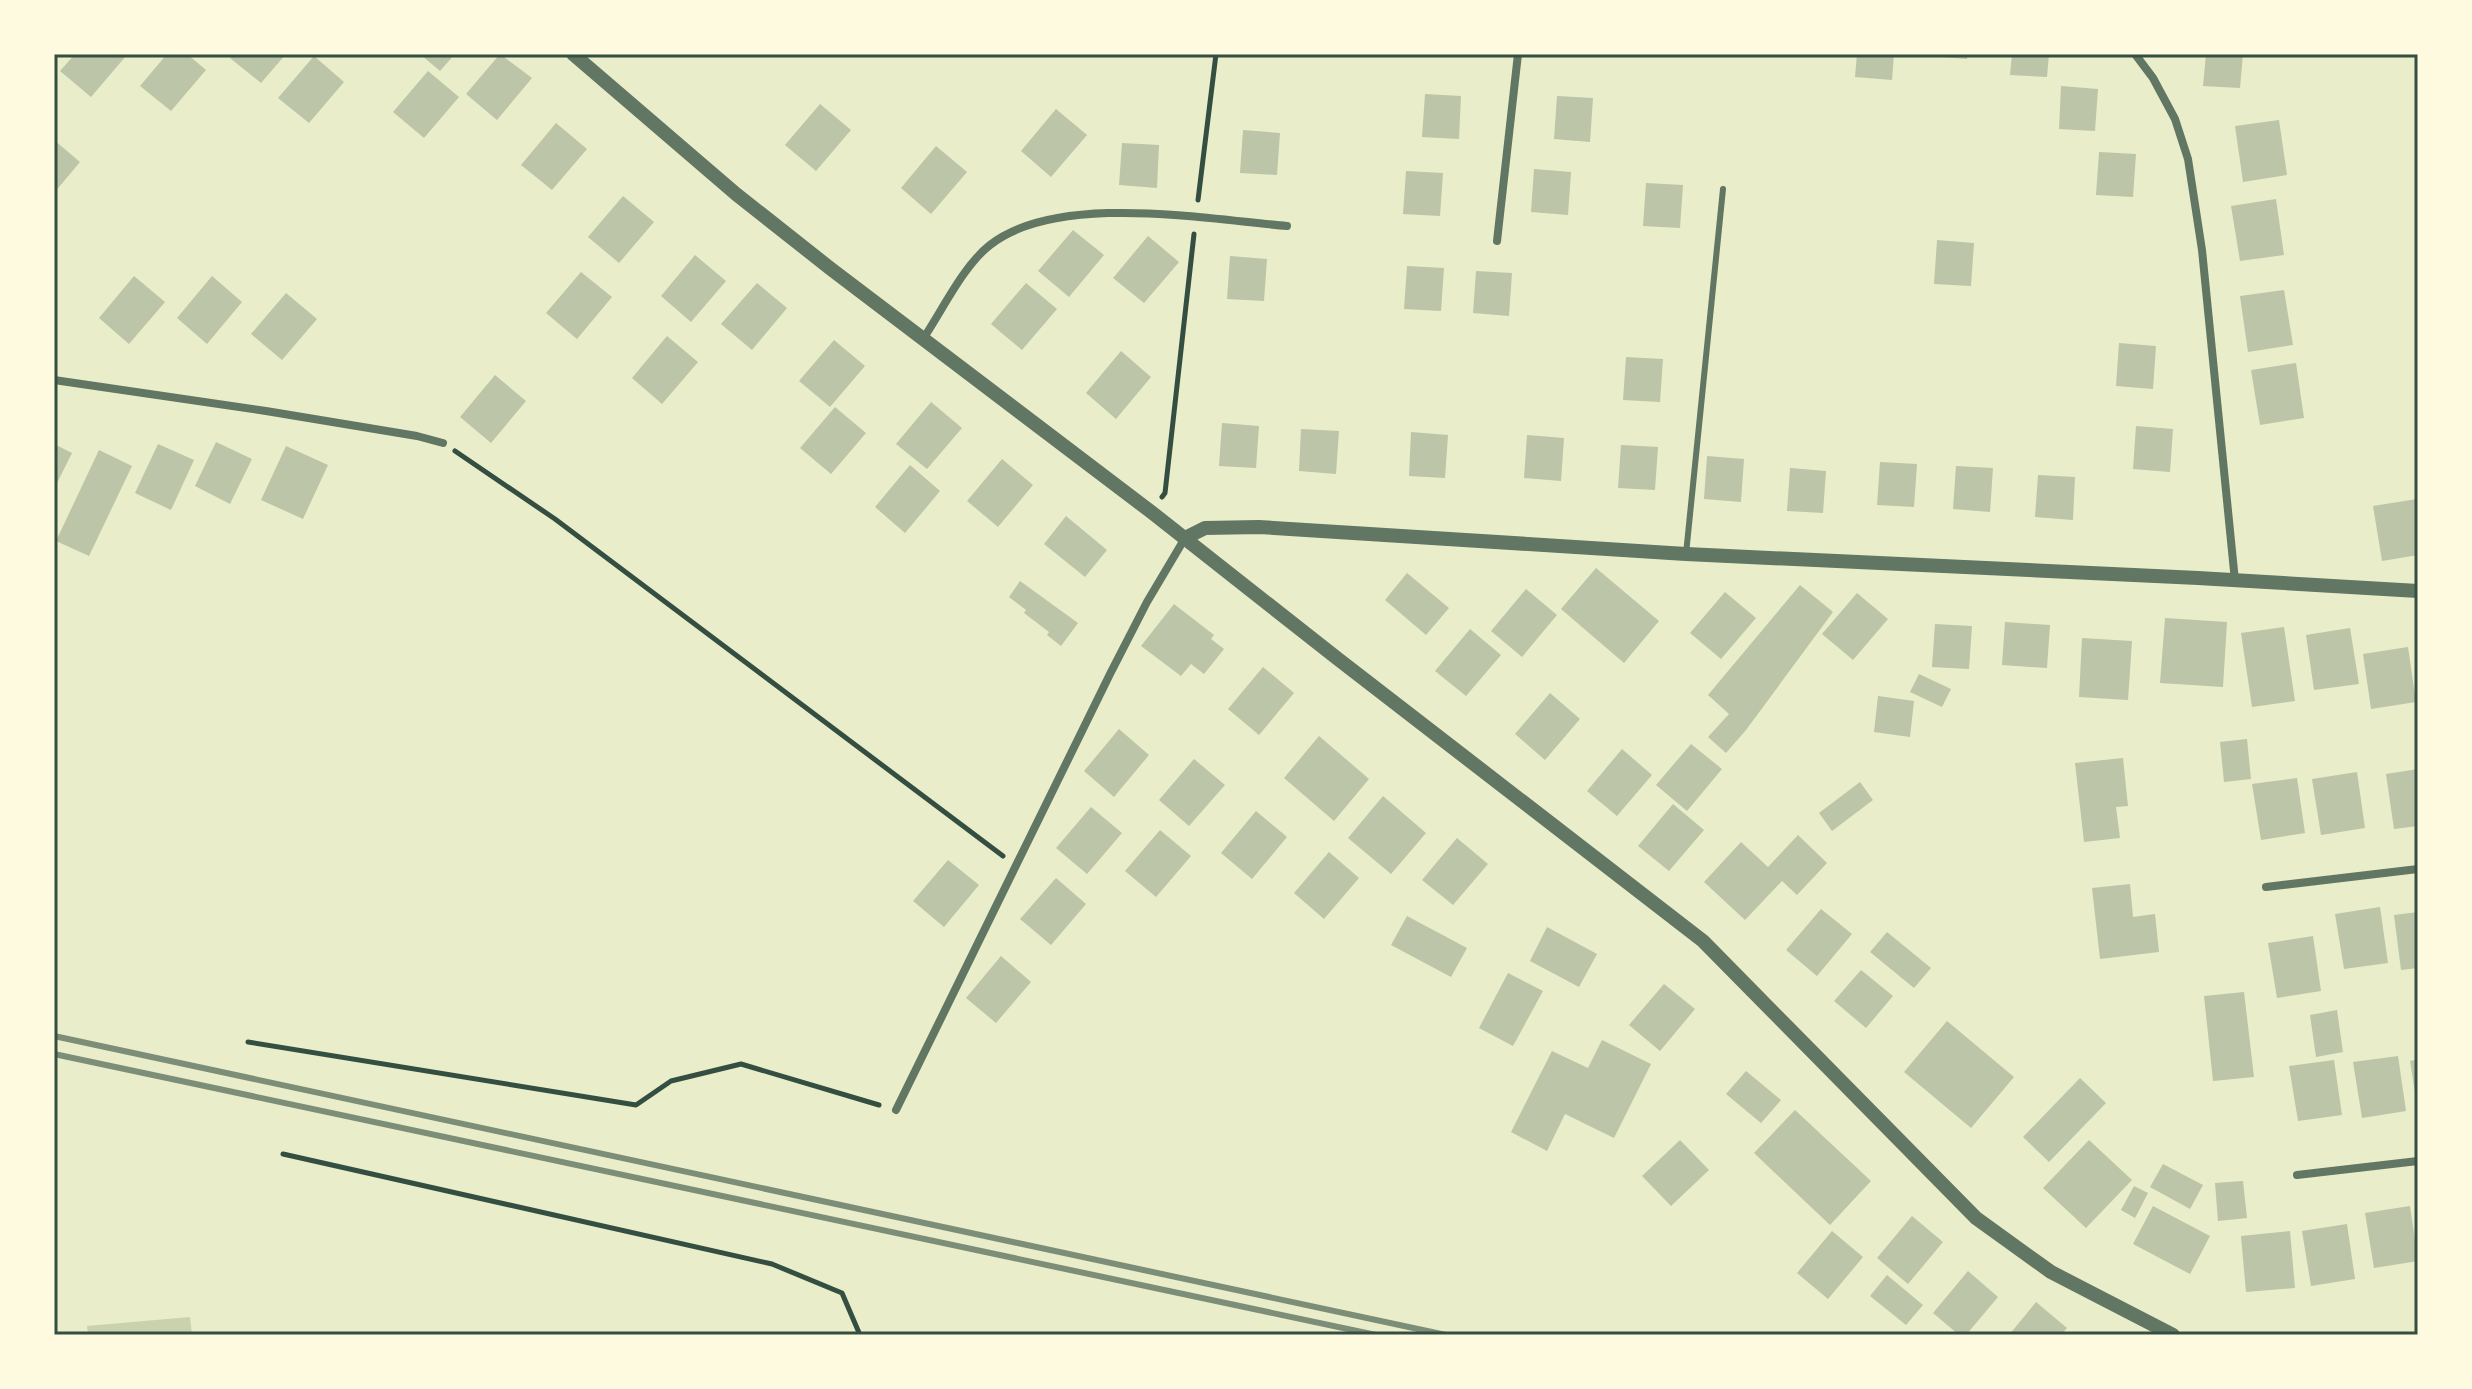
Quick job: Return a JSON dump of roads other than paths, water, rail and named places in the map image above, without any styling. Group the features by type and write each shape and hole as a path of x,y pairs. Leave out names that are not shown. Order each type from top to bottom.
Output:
{"street":[{"path":"573,54 736,194 1703,941 1943,1188 1976,1218 2051,1272 2173,1335"},
{"path":"1497,241 1518,54"},
{"path":"2135,54 2153,78 2175,119 2188,159 2202,250 2236,581"},
{"path":"923,339 969,269 988,247 1013,230 1067,216 1098,213 1287,226"},
{"path":"54,380 266,411 443,443"},
{"path":"896,1110 1141,614 1185,538 1205,528 1259,527 1686,554 2418,591"},
{"path":"2266,887 2418,869"},
{"path":"2297,1175 2418,1161"}],"lane":[{"path":"1686,554 1723,189"}],"railway":[{"path":"54,1036 1446,1335"},
{"path":"54,1054 1376,1335"}]}
